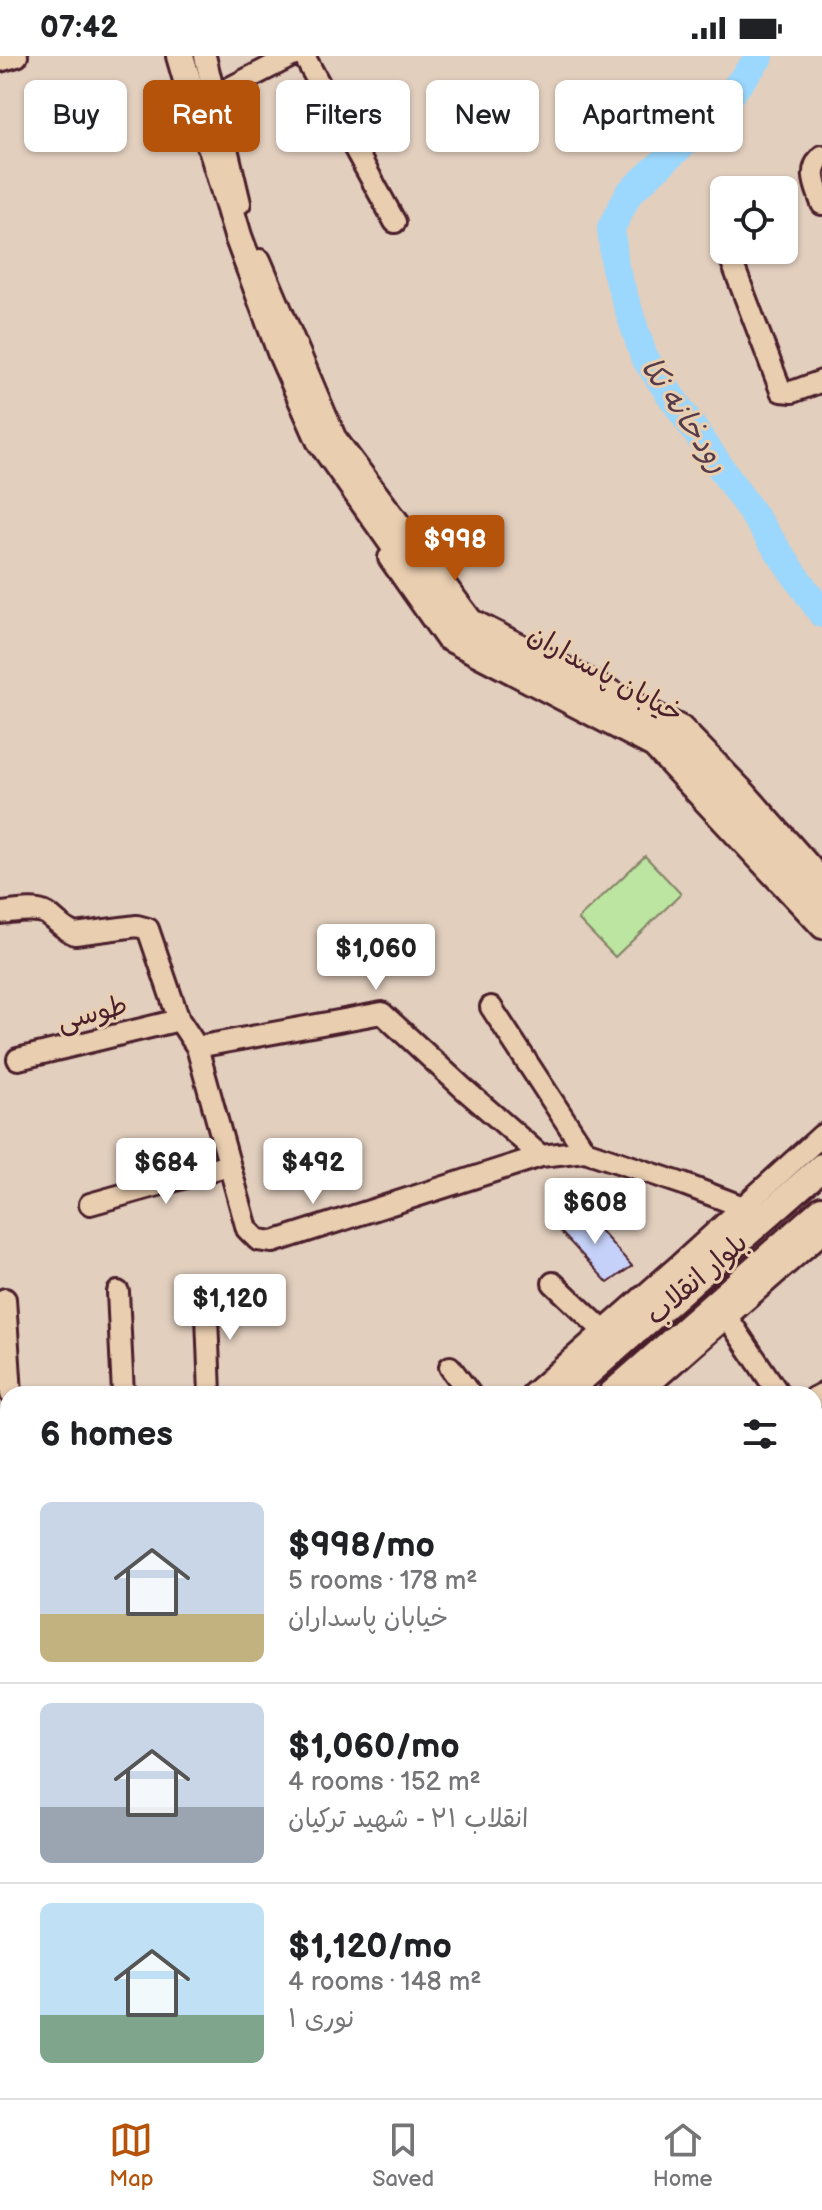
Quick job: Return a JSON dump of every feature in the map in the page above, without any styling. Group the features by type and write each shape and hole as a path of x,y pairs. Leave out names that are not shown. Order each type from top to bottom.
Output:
{"main road":[{"path":"180,56 187,80"},
{"path":"196,56 205,80"},
{"name":"خیابان پاسداران","path":"213,152 256,289 320,440 458,629 667,738 822,904"},
{"name":"بلوار انقلاب","path":"571,1386 612,1338 755,1211 822,1167"},
{"name":"بلوار انقلاب","path":"649,1384 822,1210"}],"street":[{"path":"0,61 17,56"},
{"path":"170,56 234,261 312,449 446,639 653,747 822,928"},
{"path":"205,56 209,80"},
{"path":"245,80 292,56"},
{"path":"304,56 395,222"},
{"path":"226,152 264,270 335,437 472,620 682,727 747,794 822,879"},
{"path":"822,156 812,174 822,204"},
{"path":"733,264 781,391 792,392 822,381"},
{"path":"0,913 45,913 69,933 75,934 141,926 148,929 179,1020 197,1047 247,1229 258,1240 273,1242 541,1156 585,1151 755,1211 822,1135"},
{"path":"491,1007 585,1151"},
{"path":"197,1047 382,1013 541,1156"},
{"name":"طوسی","path":"18,1059 179,1020"},
{"path":"90,1204 229,1165"},
{"path":"649,1384 822,1233"},
{"path":"543,1386 612,1338 553,1283"},
{"path":"206,1291 210,1386"},
{"path":"118,1292 123,1386"},
{"path":"5,1299 10,1386"},
{"path":"727,1317 774,1386"},
{"path":"450,1367 464,1386"}],"green space":[{"path":"645,856 681,894 615,957 578,919"}],"building":[{"path":"581,1209 632,1266 608,1283 558,1229"}],"waterway":[{"name":"رودخانه نکا","path":"760,56 714,116 629,193 611,228 615,268 644,357 822,614"}]}
